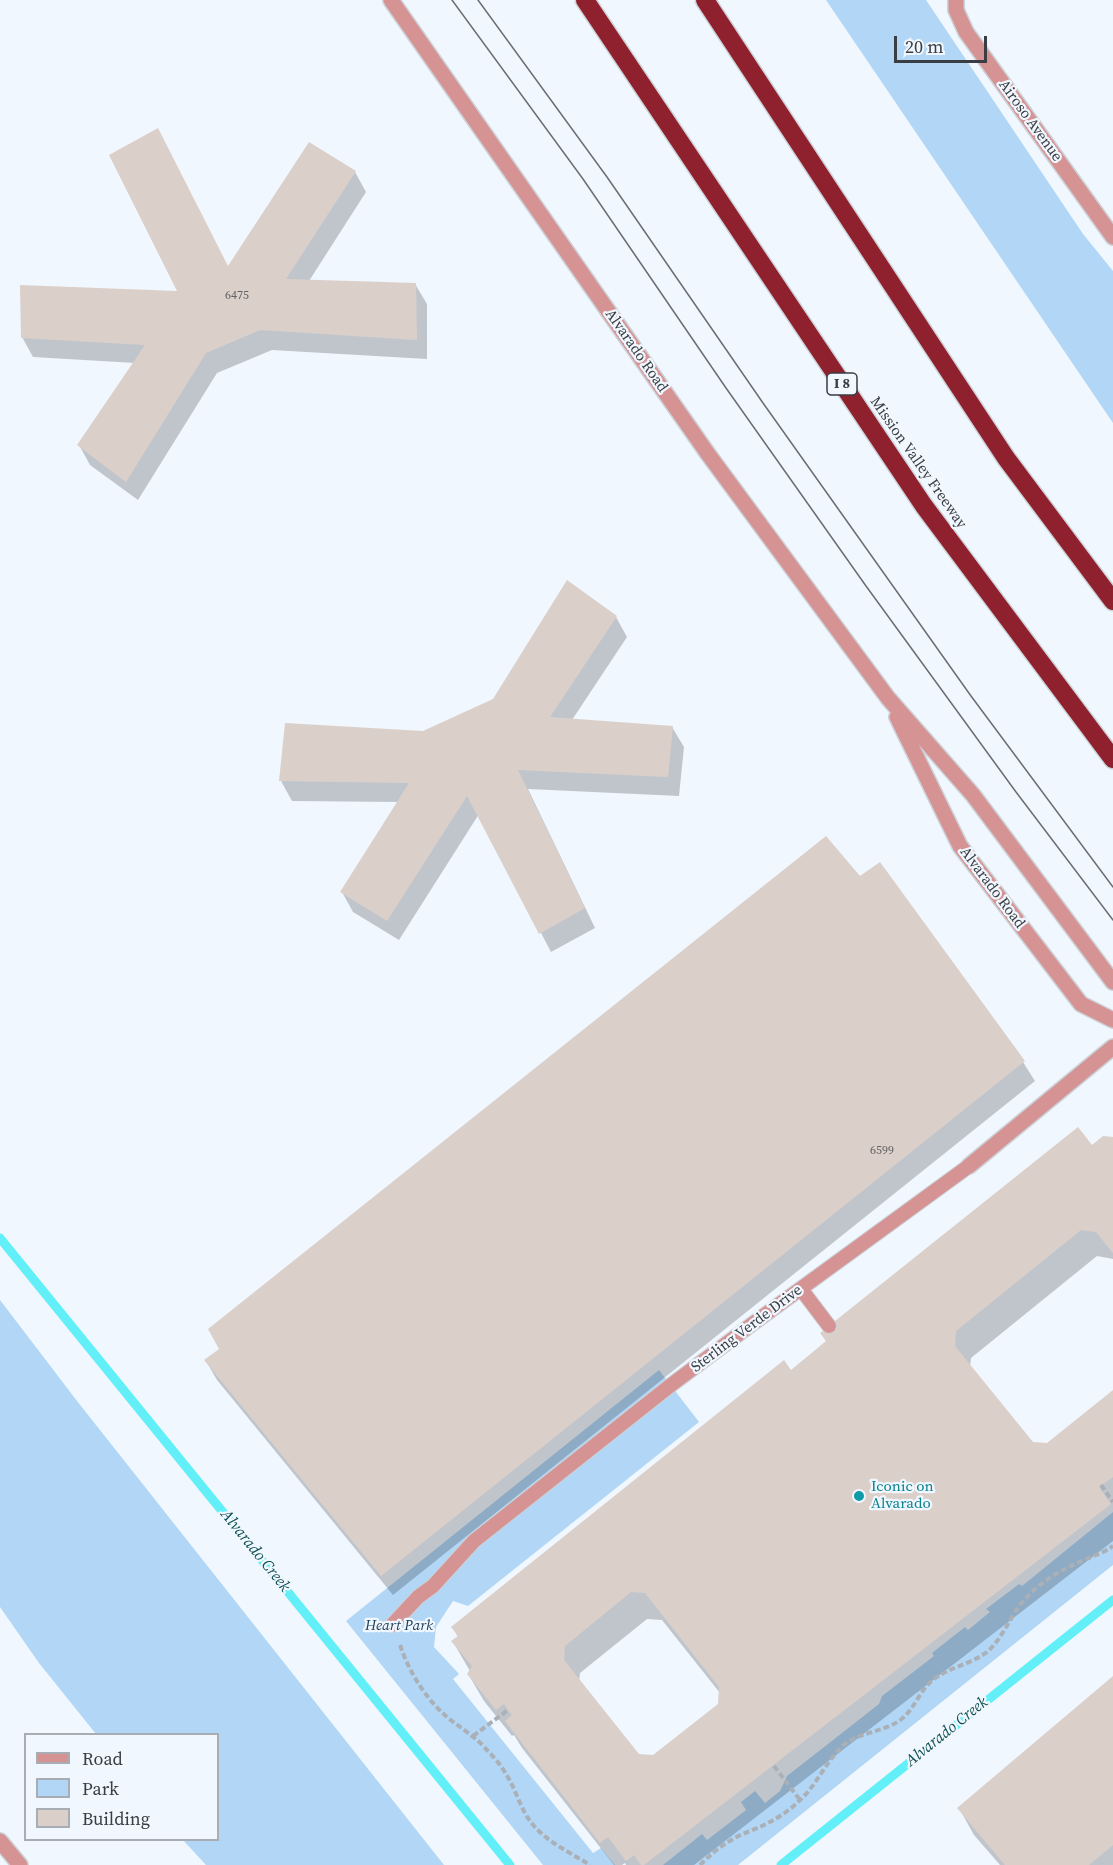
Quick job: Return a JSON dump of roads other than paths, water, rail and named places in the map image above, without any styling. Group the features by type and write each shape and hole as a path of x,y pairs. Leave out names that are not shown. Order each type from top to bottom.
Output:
{"highway":[{"name":"Mission Valley Freeway","path":"585,0 924,506 1113,759"},
{"path":"705,0 1006,458 1113,601"}],"street":[{"name":"Alvarado Road","path":"391,0 708,454 888,698 973,795 1113,982"},
{"name":"Airoso Avenue","path":"956,0 956,9 966,32 1113,237"},
{"name":"Alvarado Road","path":"888,698 960,846 1081,1004 1113,1020"},
{"name":"Sterling Verde Drive","path":"969,1166 1113,1047"},
{"path":"0,1841 20,1865"}],"lane":[{"name":"Sterling Verde Drive","path":"392,1625 418,1597 433,1586 474,1541 671,1385 969,1166"},
{"path":"801,1289 829,1326"}],"waterway":[{"name":"Alvarado Creek","path":"0,1238 510,1865"},
{"name":"Alvarado Creek","path":"781,1865 1113,1600"}],"tram line":[{"path":"452,0 583,179 726,388 866,586 1016,792 1113,920"},
{"path":"478,0 607,177 763,403 971,696 1113,887"}],"place":[{"name":"Iconic on Alvarado","path":"859,1496"}],"park label":[{"name":"Heart Park","path":"399,1626"}]}
